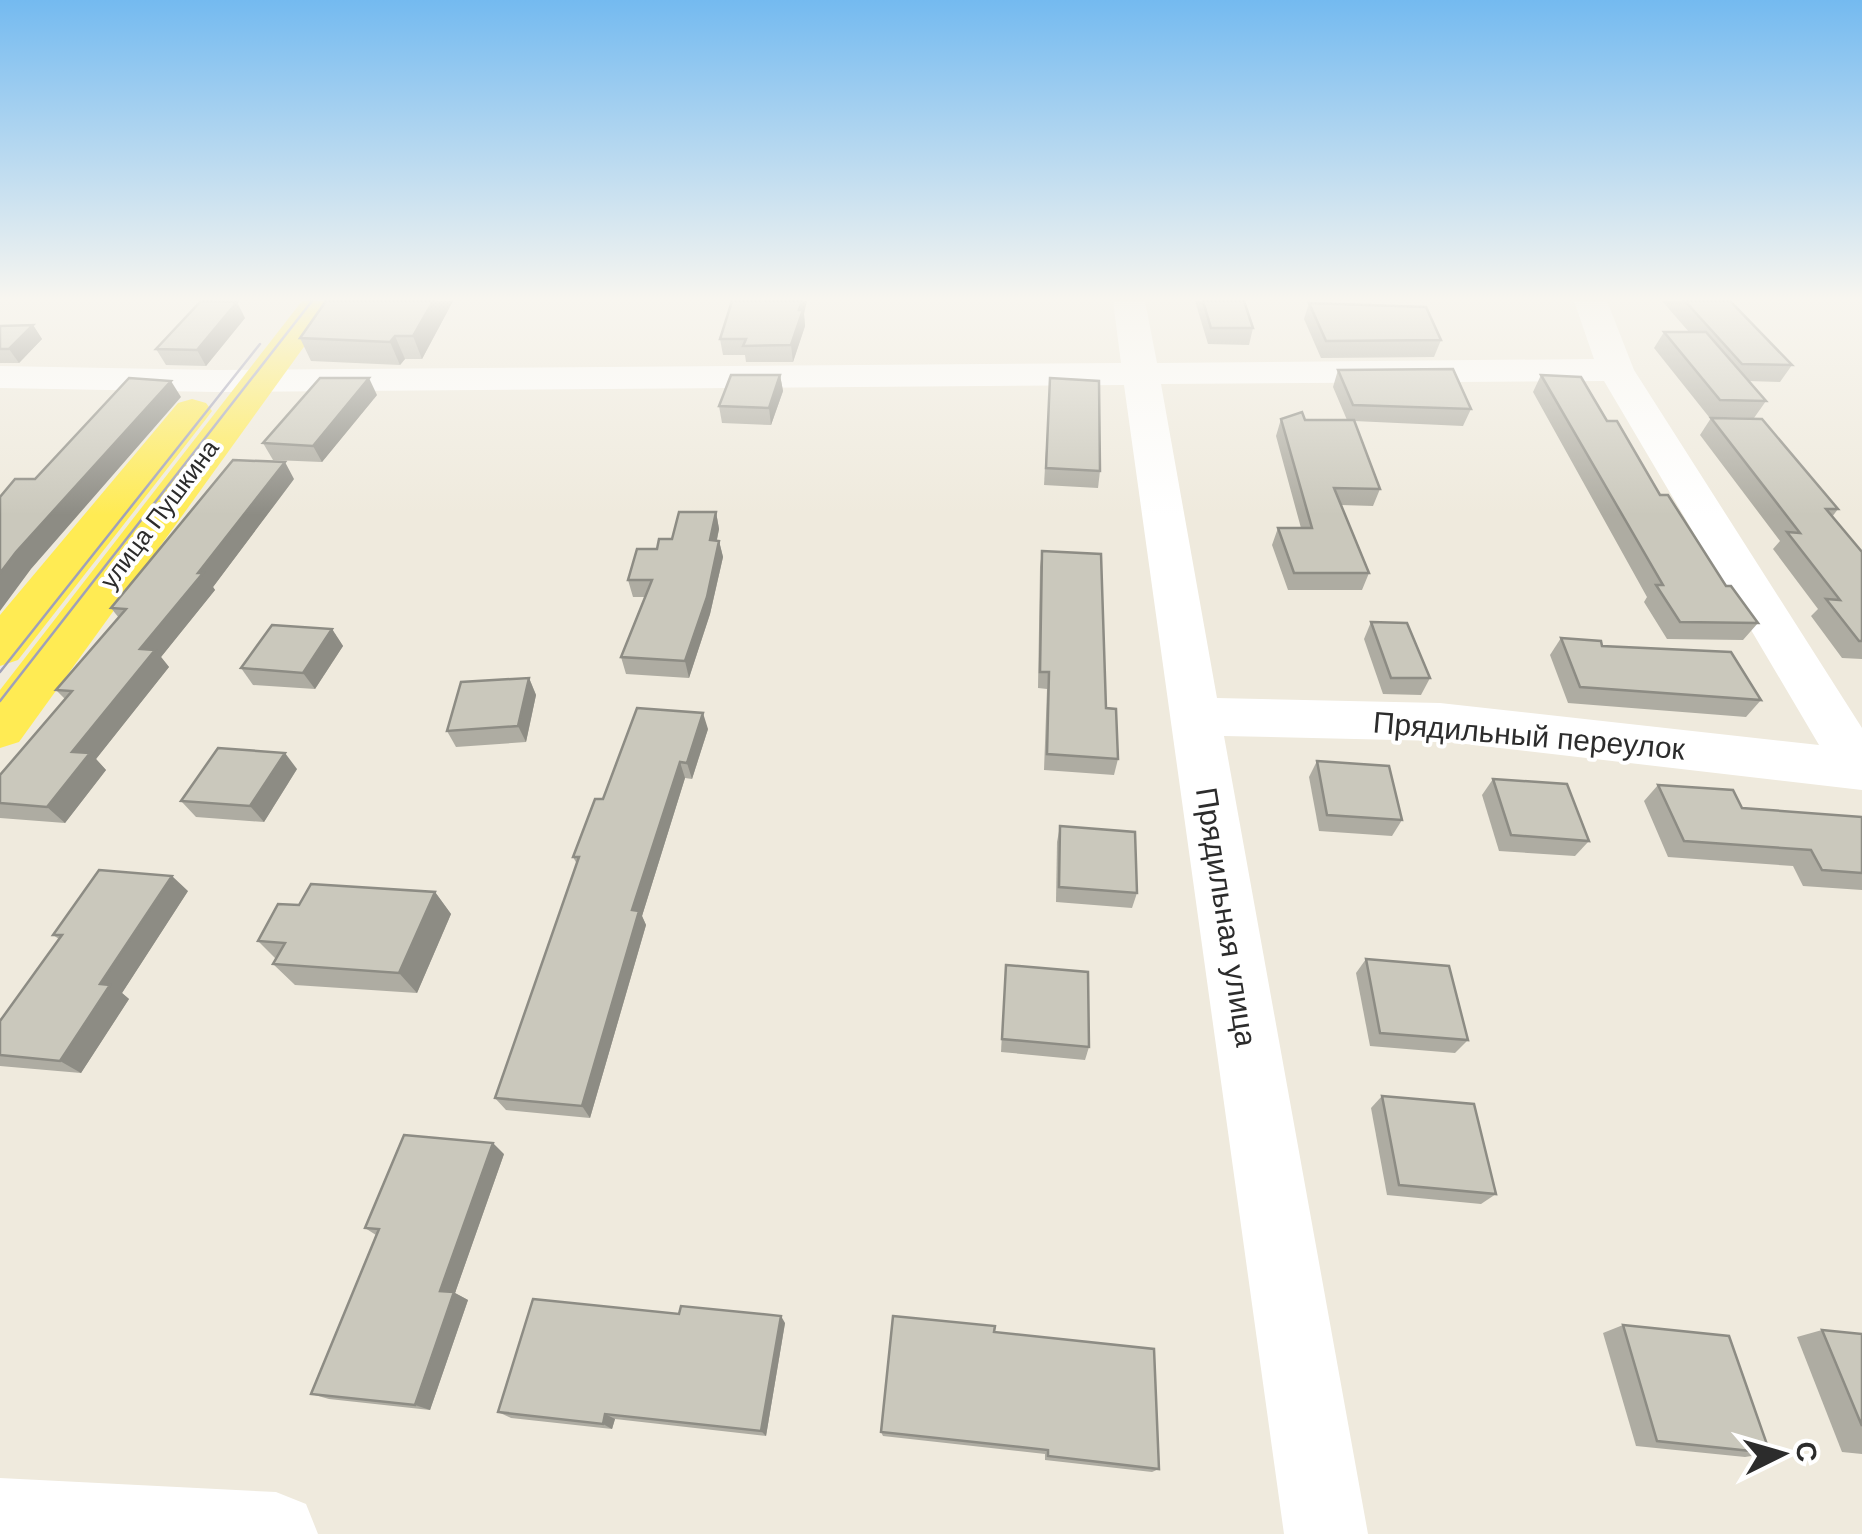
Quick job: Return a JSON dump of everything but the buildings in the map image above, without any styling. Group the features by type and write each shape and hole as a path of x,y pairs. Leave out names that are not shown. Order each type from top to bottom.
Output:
{"main road":[{"name":"улица Пушкина","path":"0,728 242,373"},
{"name":"улица Пушкина","path":"0,648 246,373"}],"street":[{"path":"0,377 238,380 983,373"},
{"name":"Прядильная улица","path":"1142,373 1326,1534"},
{"path":"1618,373 1862,770"},
{"name":"Прядильный переулок","path":"1194,716 1440,722 1862,770"},
{"path":"0,1520 276,1534"}],"tram line":[{"path":"0,672 237,373"},
{"path":"0,701 256,373"}]}
